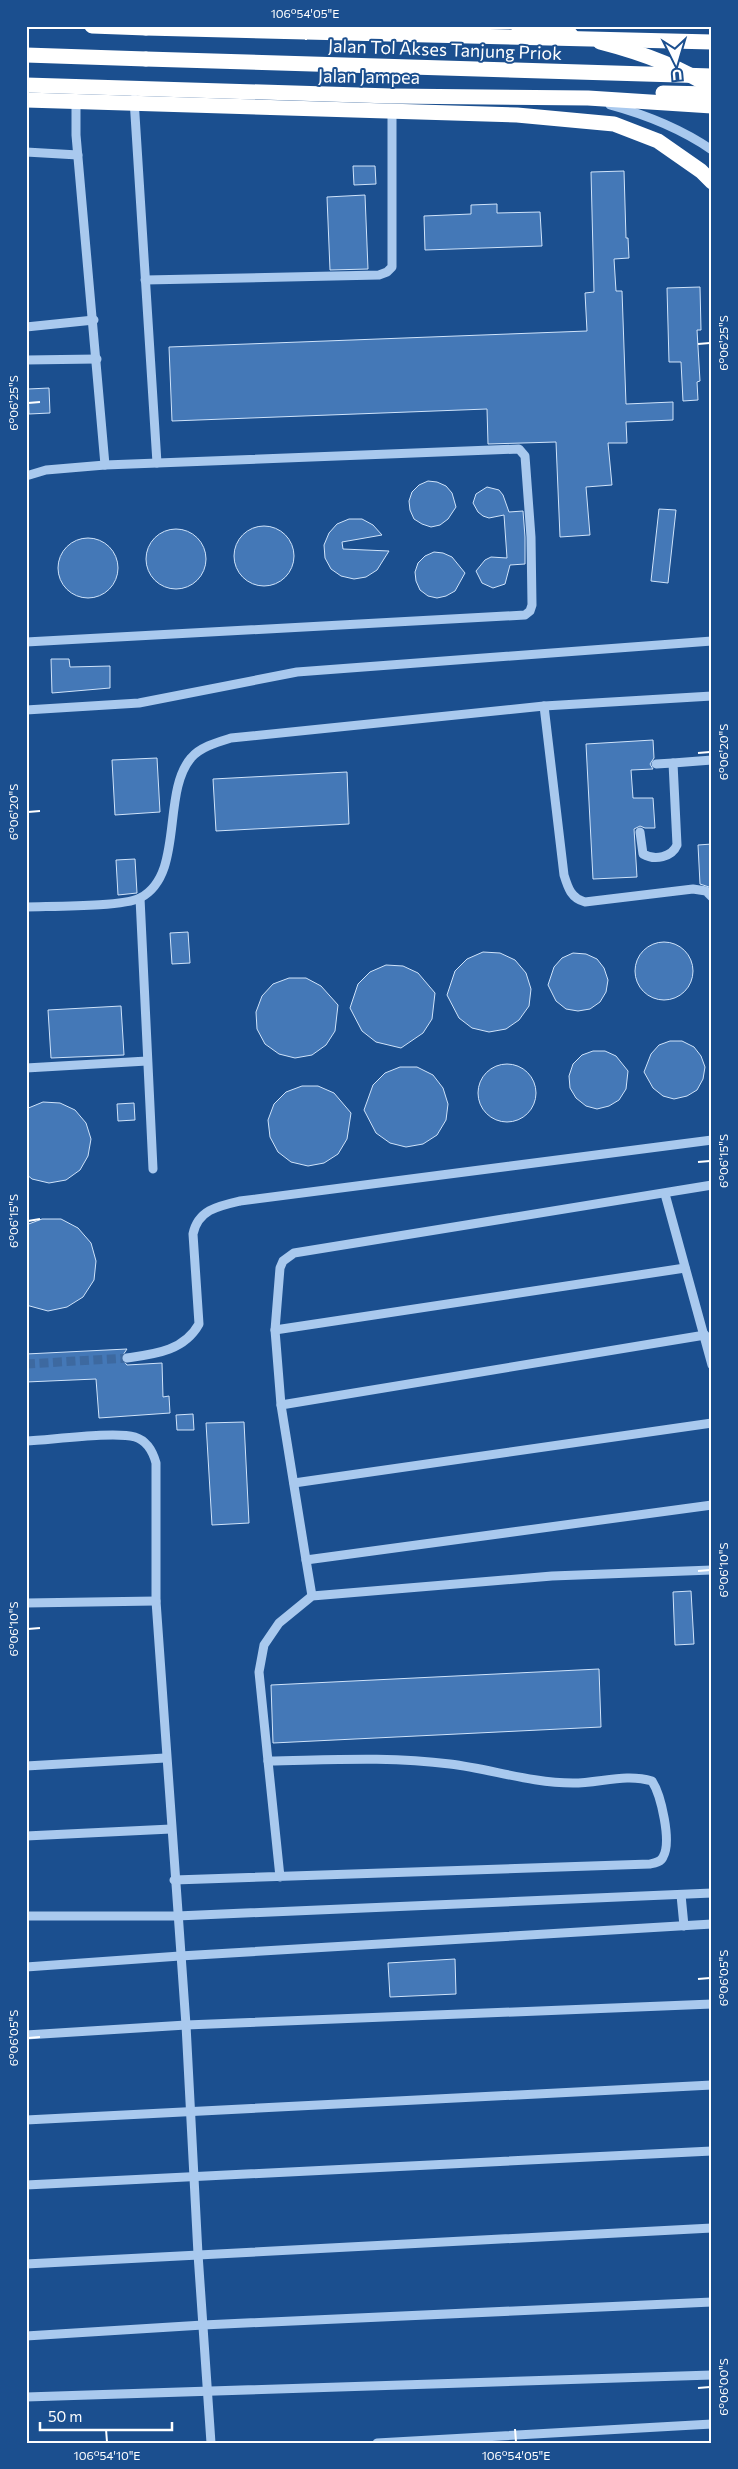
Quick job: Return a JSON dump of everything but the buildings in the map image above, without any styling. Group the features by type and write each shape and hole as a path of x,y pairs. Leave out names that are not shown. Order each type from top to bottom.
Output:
{"highway":[{"name":"Jalan Tol Akses Tanjung Priok","path":"92,26 712,42"},
{"path":"518,26 544,28 635,51 701,80 712,88"},
{"name":"Jalan Tol Akses Tanjung Priok","path":"26,55 712,76"},
{"name":"Jalan Jampea","path":"26,77 159,83 320,84 453,90 712,94"},
{"name":"Jalan Jampea","path":"26,85 392,96 588,98 712,106"},
{"path":"26,100 517,115 614,124 658,141 702,171 712,182"}],"street":[{"path":"76,86 78,155 94,320 105,465"},
{"path":"133,89 157,463"},
{"path":"144,280 379,275 388,272 392,266 392,96"},
{"path":"588,98 645,114 688,134 712,150"},
{"path":"26,152 78,155"},
{"path":"26,327 94,320"},
{"path":"26,360 97,360"},
{"path":"26,476 46,470 105,465 519,449 524,453 526,465 531,538 532,609 525,614 26,642"},
{"path":"26,710 138,703 297,672 712,641"},
{"path":"26,907 121,902 140,898 156,885 164,867 181,775 191,757 212,744 231,738 544,706 712,696"},
{"path":"544,706 564,875 568,889 577,900 585,902 693,889 706,891 712,897"},
{"path":"656,764 712,760"},
{"path":"640,832 643,854 648,857 674,852 677,845 673,763"},
{"path":"140,898 153,1169"},
{"path":"26,1068 147,1061"},
{"path":"127,1358 162,1353 182,1344 193,1336 199,1324 193,1234 195,1224 203,1214 215,1207 240,1201 712,1140"},
{"path":"312,1596 281,1406 275,1330 282,1261 294,1253 712,1185"},
{"path":"664,1194 705,1334 712,1365"},
{"path":"275,1330 685,1268"},
{"path":"281,1406 705,1334"},
{"path":"294,1483 712,1423"},
{"path":"26,1441 136,1437 152,1451 156,1463 156,1601 174,1880 186,2025 198,2254 211,2443"},
{"path":"306,1560 712,1505"},
{"path":"280,1877 259,1672 264,1645 279,1623 312,1596 552,1576 712,1570"},
{"path":"26,1603 156,1601"},
{"path":"26,1766 166,1758"},
{"path":"174,1880 650,1864 659,1861 664,1855 663,1807 658,1791 652,1781 643,1778 618,1778 574,1783 493,1773 451,1764 392,1758 268,1761"},
{"path":"26,1836 171,1830"},
{"path":"26,1916 177,1916 681,1896 712,1893"},
{"path":"681,1896 684,1926"},
{"path":"26,1967 712,1924"},
{"path":"26,2035 186,2025 712,2004"},
{"path":"26,2120 712,2085"},
{"path":"26,2185 712,2151"},
{"path":"26,2264 712,2228"},
{"path":"26,2336 203,2325 712,2302"},
{"path":"26,2397 712,2375"},
{"path":"377,2443 712,2424"}],"tunnel":[{"path":"26,1364 127,1358"}]}
